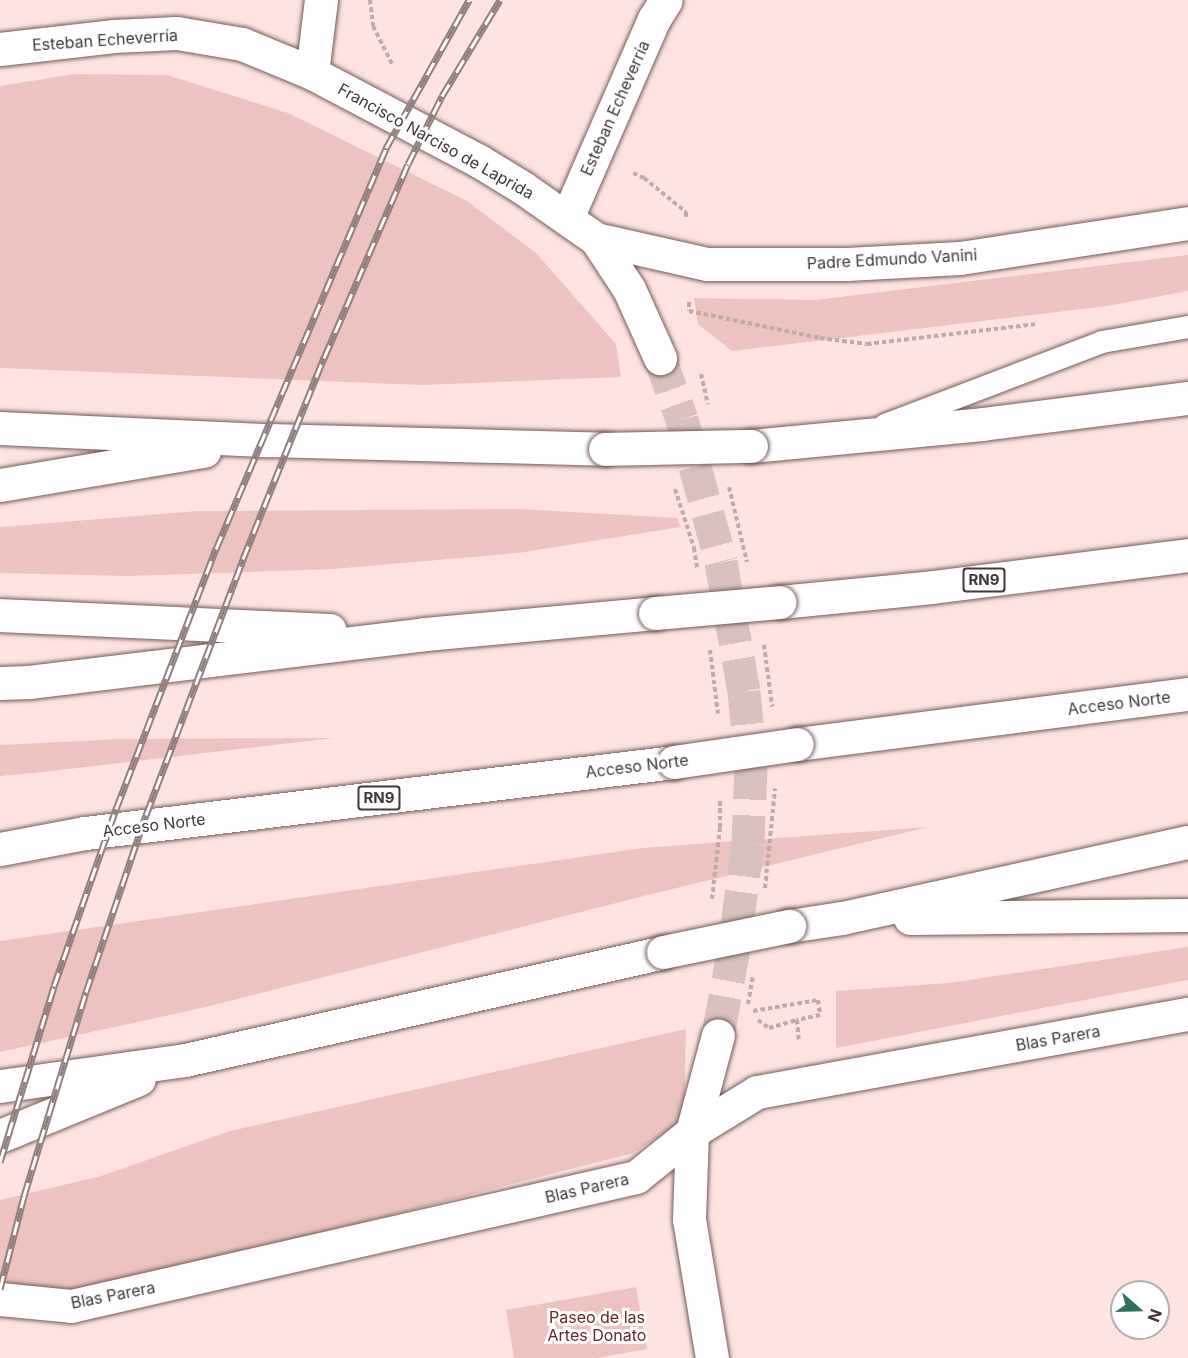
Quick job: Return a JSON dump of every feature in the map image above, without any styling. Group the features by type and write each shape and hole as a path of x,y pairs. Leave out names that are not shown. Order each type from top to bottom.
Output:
{"main road":[{"path":"312,73 321,0"},
{"name":"Esteban Echeverría","path":"567,218 654,19 666,0"},
{"name":"Esteban Echeverría","path":"0,49 114,36 177,33 242,44 312,73"},
{"name":"Francisco Narciso de Laprida","path":"312,73 479,161 596,239 629,289 660,358"},
{"name":"Padre Edmundo Vanini","path":"596,239 707,264 847,264 960,258 1188,223"},
{"path":"0,428 268,441 605,449 751,446 982,424 1188,398"},
{"path":"0,485 268,441"},
{"name":"RN9","path":"424,634 932,587 1188,555"},
{"path":"0,615 424,634"},
{"path":"0,683 29,682 424,634"},
{"name":"Acceso Norte","path":"85,833 674,762 1188,694"},
{"path":"0,832 85,833"},
{"path":"0,849 85,833"},
{"path":"0,1086 185,1060 663,952 789,926 843,918 1188,842"},
{"path":"843,918 1188,915"},
{"name":"Blas Parera","path":"0,1299 71,1306 636,1177 692,1132 757,1092 1188,1014"},
{"path":"712,1358 689,1219 692,1132 718,1035"},
{"path":"0,1136 185,1060"}],"lane":[{"path":"859,435 1102,342 1188,327"}],"path":[{"path":"747,1012 818,1000 820,1015 797,1020"}],"green space":[{"path":"74,74 167,75 288,113 467,201 536,253 616,344 621,377 422,385 0,368 0,86"},
{"path":"1188,255 1188,291 1107,306 732,351 698,324 694,298 815,300"},
{"path":"520,509 677,518 681,527 518,553 334,569 128,576 0,573 0,527 198,511"},
{"path":"334,738 0,776 0,745 120,739"},
{"path":"928,827 206,1007 0,1052 0,941 642,848"},
{"path":"1188,947 1188,980 836,1048 836,991 949,983"},
{"path":"686,1029 684,1121 633,1153 376,1219 63,1294 0,1284 0,1200 101,1176 230,1131"},
{"name":"Paseo de las Artes Donato","path":"636,1287 647,1349 596,1358 514,1358 506,1310"}],"tunnel":[{"path":"660,358 682,419 721,562 744,691 751,766 748,843 734,948 718,1035"}],"railway":[{"path":"0,1162 54,986 116,809 216,549 386,148 469,0"},
{"path":"0,1289 24,1196 86,992 146,815 243,559 324,358 408,164 442,96 500,0"}]}
